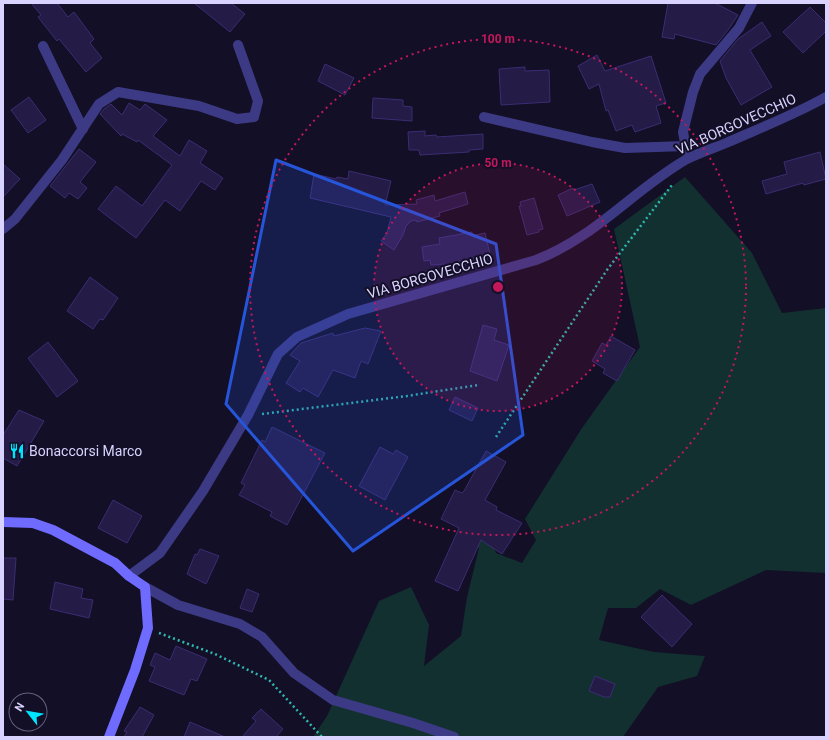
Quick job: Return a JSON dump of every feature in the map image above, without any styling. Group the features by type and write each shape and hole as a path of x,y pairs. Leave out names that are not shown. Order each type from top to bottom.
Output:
{"street":[{"path":"689,158 683,132 692,92 700,74 739,28 752,3"},
{"path":"3,229 15,219 62,160 99,104 118,92 199,106 237,119 254,117 258,101 238,45"},
{"path":"43,46 83,129"},
{"name":"VIA BORGOVECCHIO","path":"129,576 160,553 204,491 248,415 278,354 297,337 348,314 536,260 559,251 604,221 656,179 689,158 800,112 826,97"},
{"path":"484,117 592,142 625,148 686,146"},
{"path":"3,522 33,523 53,530 115,563 129,576 145,587 178,606 240,624 262,637 294,672 333,700 413,723 454,737"},
{"path":"109,737 135,670 148,628 145,587"}],"path":[{"path":"496,437 608,270 675,182"},
{"path":"248,415 407,396 478,385"},
{"path":"148,628 214,654 269,680 322,737"}],"highlighted area":[{"path":"276,160 496,244 523,435 353,551 226,404"}],"green space":[{"path":"685,177 752,253 782,313 826,308 826,573 766,570 691,605 660,589 636,608 608,608 599,640 654,652 705,656 697,676 658,687 623,737 313,737 327,716 379,601 411,587 429,625 424,666 461,636 467,597 479,548 468,542 490,537 496,553 522,563 536,540 525,519 582,428 640,347 614,229"}],"building":[{"path":"31,3 57,3 68,17 74,12 94,39 90,43 102,58 86,72 59,39 57,41 38,17 41,15"},
{"path":"194,3 231,3 245,14 230,32"},
{"path":"668,3 715,3 738,15 716,45 675,34 674,39 662,37"},
{"path":"810,7 826,23 826,31 803,53 783,32"},
{"path":"762,22 771,36 750,50 772,87 741,105 726,78 720,61 738,39"},
{"path":"597,55 605,71 651,56 666,103 656,106 661,123 635,132 632,125 616,131 608,110 606,111 599,84 589,89 578,66"},
{"path":"325,64 354,78 345,95 318,81"},
{"path":"525,67 525,71 549,70 550,102 501,105 499,69"},
{"path":"29,97 46,120 28,133 11,110"},
{"path":"373,98 403,100 403,106 412,107 412,121 372,118"},
{"path":"129,103 140,110 145,104 167,120 153,136 180,156 189,140 207,151 200,163 223,178 215,190 201,181 180,211 165,200 136,238 98,209 116,186 142,206 172,165 138,140 137,142 122,134 121,136 100,114 111,104 122,115"},
{"path":"425,131 425,136 436,135 437,137 483,134 483,149 469,150 469,152 420,155 419,150 409,150 408,132"},
{"path":"79,149 96,162 80,182 87,188 78,199 69,193 65,198 50,186"},
{"path":"820,152 826,179 804,185 803,183 766,194 762,181 787,174 784,162"},
{"path":"3,164 20,179 3,197"},
{"path":"349,171 391,181 385,205 417,204 416,200 434,195 435,201 465,192 468,204 439,213 440,216 417,222 416,220 411,221 406,226 403,235 394,250 381,241 387,233 391,217 310,198 314,174 336,179 337,177 348,179"},
{"path":"592,184 600,202 567,216 558,195 573,188 574,190"},
{"path":"534,198 543,229 539,230 539,232 527,235 519,206 521,206 520,202"},
{"path":"472,232 472,236 485,233 490,254 478,256 477,262 445,268 444,264 431,265 430,260 424,261 422,247 440,244 439,238"},
{"path":"90,277 118,298 103,320 100,319 93,329 67,311"},
{"path":"483,325 497,329 494,340 509,345 497,381 470,371"},
{"path":"365,328 381,331 368,364 361,361 355,378 333,370 318,397 303,388 300,392 286,383 300,361 290,355 301,343 333,333 334,336"},
{"path":"611,336 635,350 617,381 603,373 605,369 592,361 602,343 606,345"},
{"path":"48,342 78,381 57,397 28,358"},
{"path":"455,397 478,408 472,421 449,410"},
{"path":"19,410 44,421 17,466 3,458 3,435"},
{"path":"272,427 325,453 287,525 270,516 272,512 239,495 245,485 241,483 262,440 265,442"},
{"path":"380,447 393,454 396,450 408,457 385,500 359,486"},
{"path":"486,451 506,462 485,500 497,507 496,510 522,523 502,554 481,540 458,591 435,581 459,528 441,519 455,490 462,493 464,491"},
{"path":"113,500 142,516 127,543 98,528"},
{"path":"200,549 219,556 206,584 187,574 195,554 197,555"},
{"path":"3,558 16,558 13,600 3,599"},
{"path":"55,582 83,589 81,598 93,600 89,618 50,609"},
{"path":"247,589 259,594 252,612 240,608"},
{"path":"662,595 692,624 672,647 641,617"},
{"path":"176,646 207,659 197,681 191,679 184,695 149,681 155,667 150,665 155,653 170,660"},
{"path":"595,676 615,684 610,697 604,697 589,691"},
{"path":"140,707 154,715 142,737 124,737 127,732 124,731"},
{"path":"261,709 283,729 276,737 242,737 256,721 252,718"},
{"path":"190,722 225,737 184,737"}],"place":[{"name":"Bonaccorsi Marco","path":"17,451"}]}
